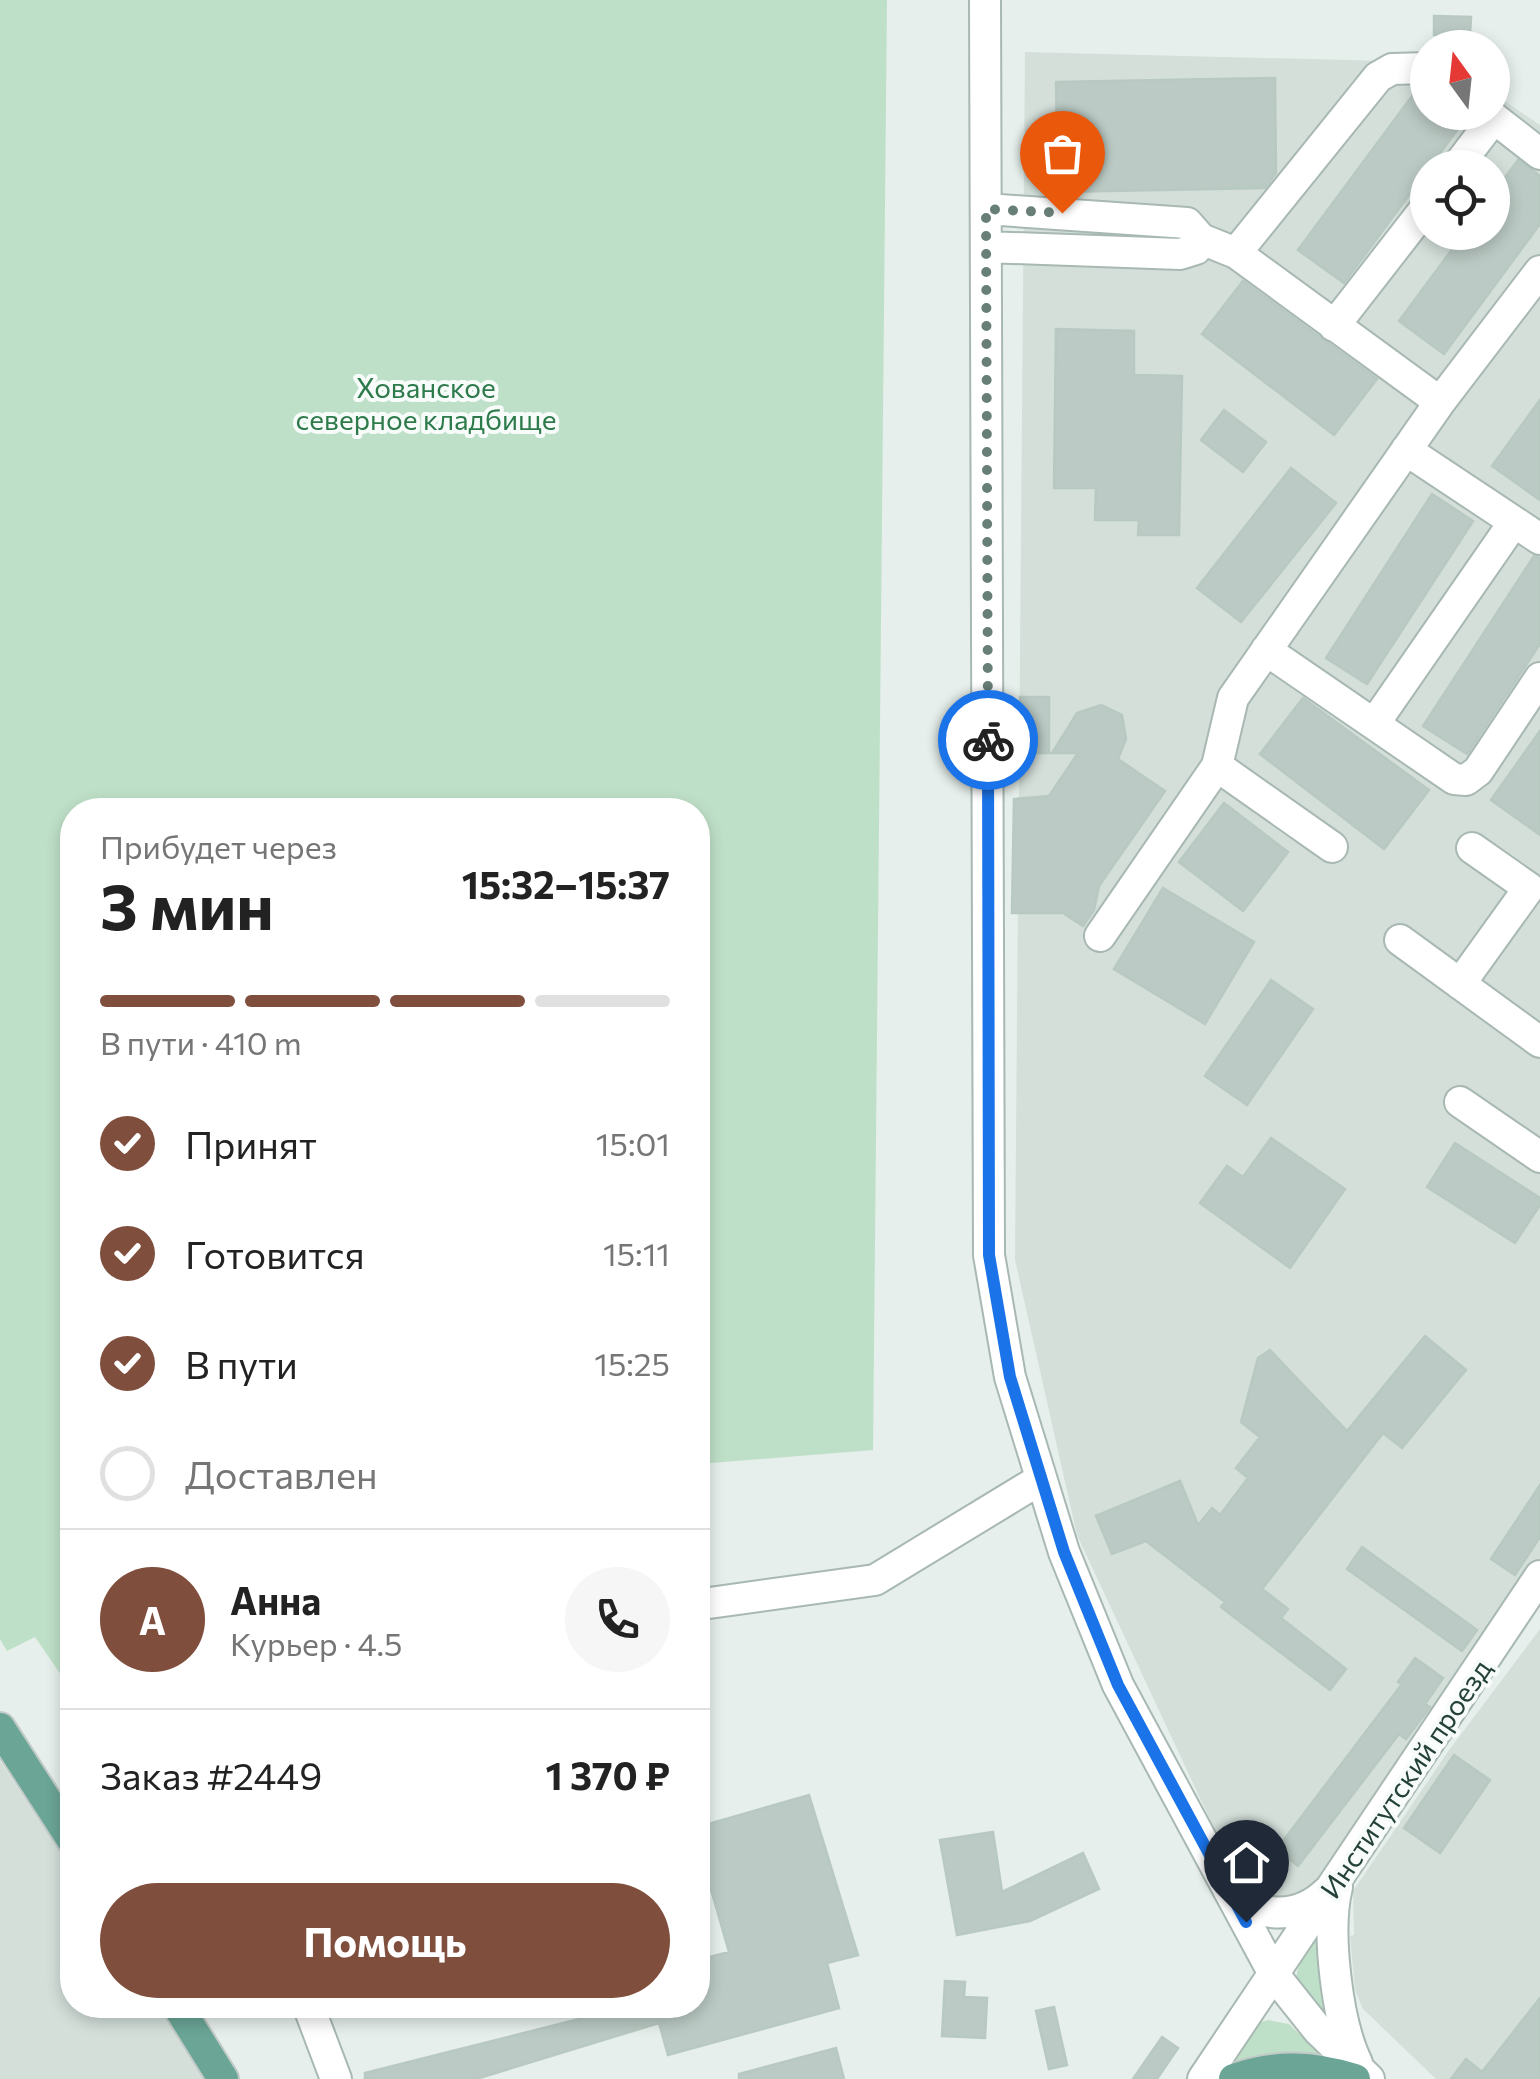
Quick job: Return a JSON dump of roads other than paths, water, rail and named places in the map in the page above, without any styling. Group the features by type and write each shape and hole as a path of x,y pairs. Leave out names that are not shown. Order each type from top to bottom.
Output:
{"main road":[{"path":"0,1728 60,1818"},
{"path":"185,2018 223,2079"},
{"path":"1234,2079 1274,2068 1303,2067 1363,2077"}],"street":[{"path":"985,0 989,1255 1010,1377 1064,1552 1118,1685 1274,1976 1363,2077"},
{"path":"1236,253 1378,76 1392,68 1410,68"},
{"path":"1508,130 1540,154"},
{"path":"986,209 1180,221 1200,239 1236,253 1440,402"},
{"path":"1334,326 1410,227"},
{"path":"986,247 1188,254 1200,239"},
{"path":"1100,936 1216,766 1233,698 1440,402 1540,271"},
{"path":"1406,450 1540,539"},
{"path":"1374,724 1514,522"},
{"path":"1266,650 1454,779 1466,780 1478,771 1540,678"},
{"path":"1216,766 1332,847"},
{"path":"1460,984 1534,892 1472,848"},
{"path":"1400,940 1540,1042"},
{"path":"1460,1102 1540,1156"},
{"path":"710,1603 875,1580 1042,1479"},
{"name":"Институтский проезд","path":"1203,2079 1340,1880 1540,1576"},
{"path":"1231,1894 1270,1914 1298,1911 1317,1902 1340,1880"},
{"path":"1340,1880 1334,1936 1345,2031 1363,2077"},
{"path":"313,2018 336,2079"}],"park label":[{"name":"Хованское северное кладбище","path":"426,404"}]}
